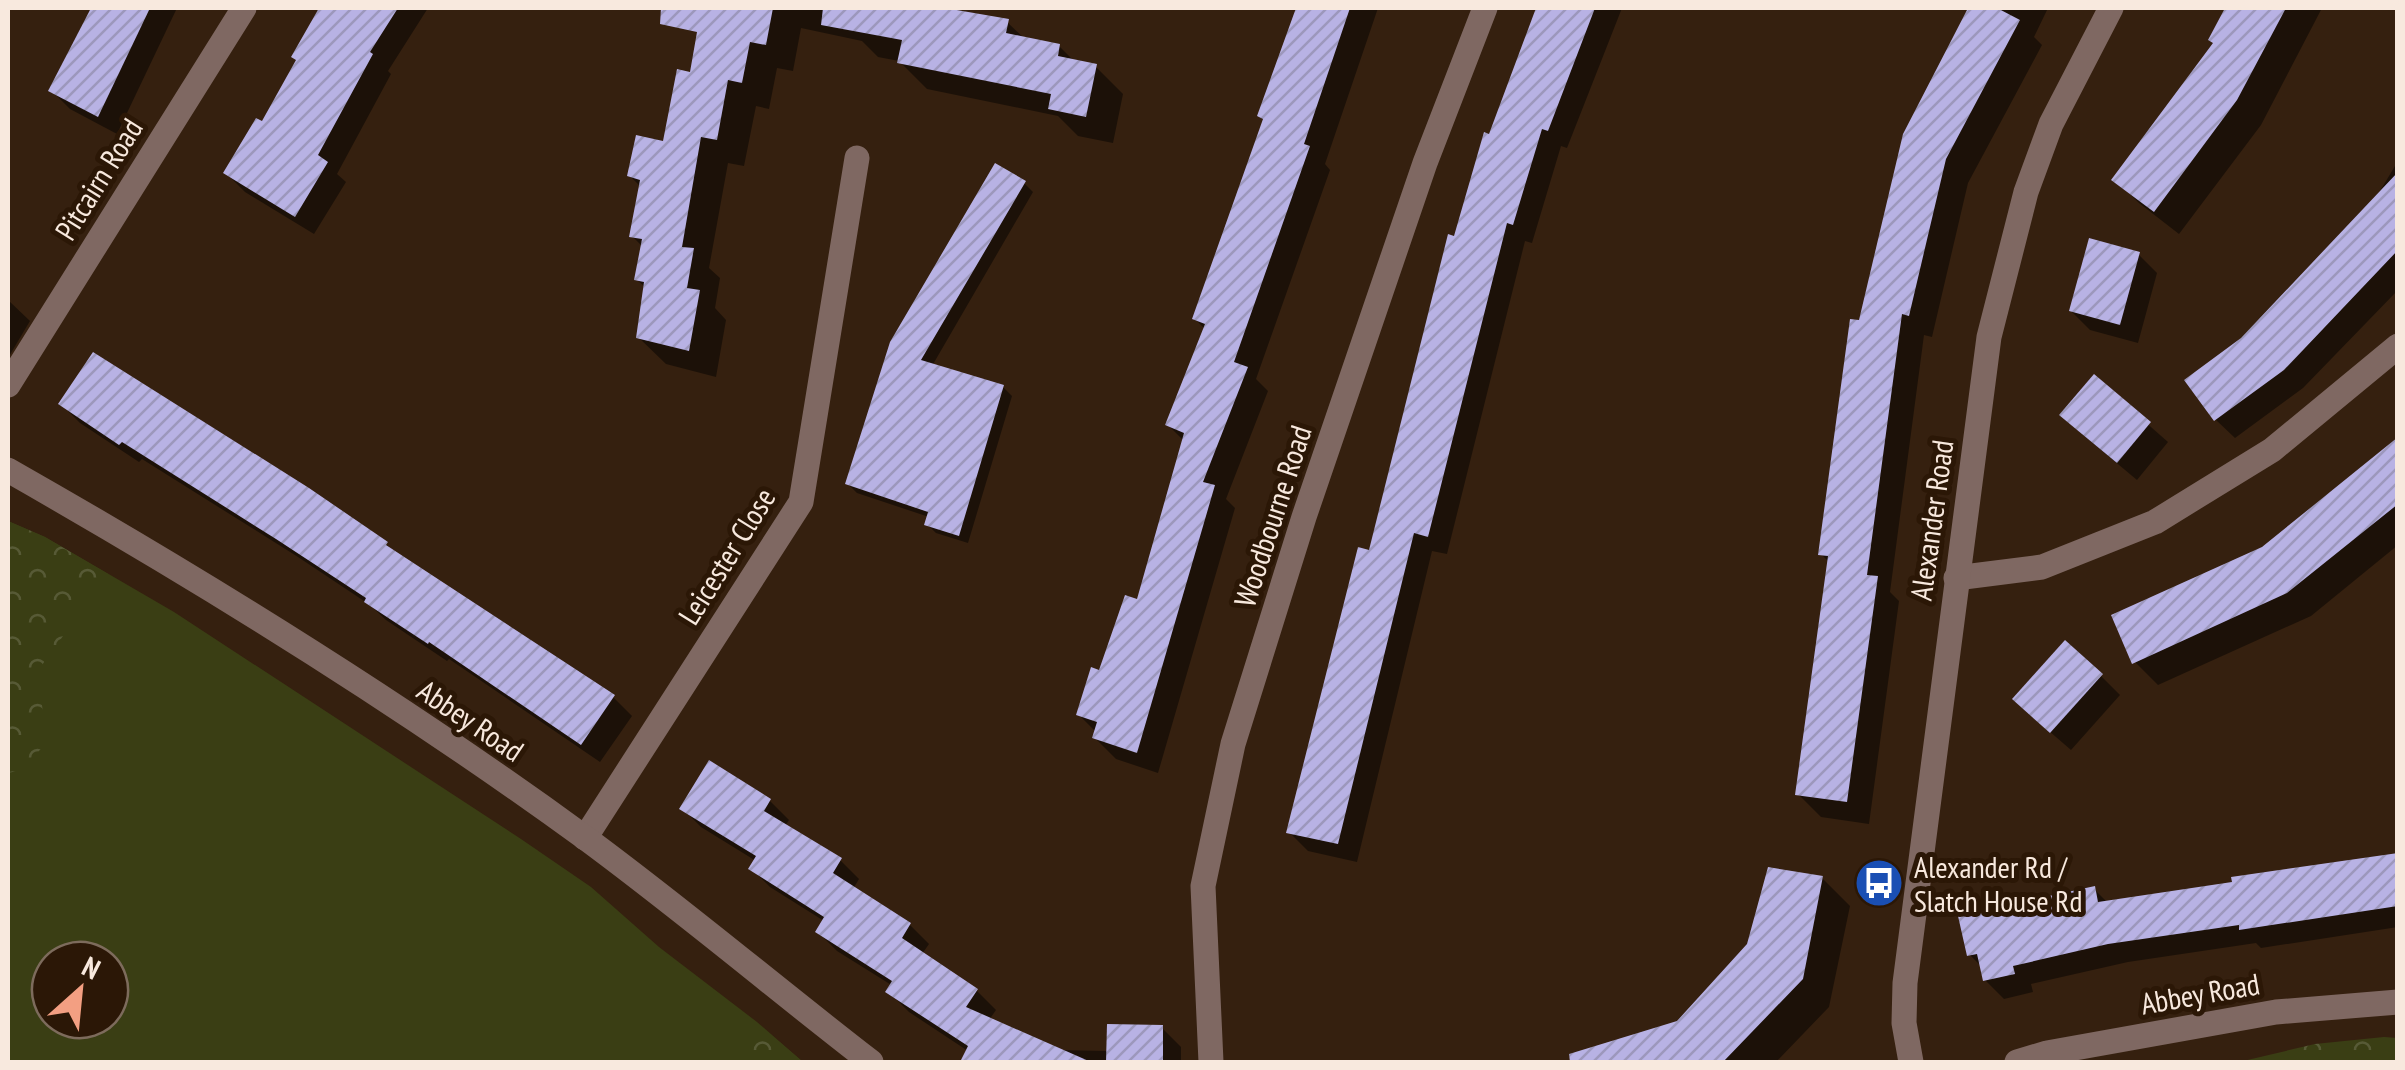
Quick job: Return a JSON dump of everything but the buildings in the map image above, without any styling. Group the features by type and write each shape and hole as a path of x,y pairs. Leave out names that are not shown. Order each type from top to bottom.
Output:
{"street":[{"name":"Pitcairn Road","path":"8,385 244,8"},
{"name":"Woodbourne Road","path":"1212,1062 1203,886 1233,744 1304,517 1424,163 1485,8"},
{"name":"Alexander Road","path":"1911,1062 1904,1023 1905,984 1989,336 2026,192 2052,124 2111,8"},
{"name":"Leicester Close","path":"585,838 801,502 857,158"},
{"path":"1956,578 2042,567 2155,522 2272,450 2398,346"},
{"name":"Abbey Road","path":"8,470 118,532 378,696 585,838 871,1062"},
{"name":"Abbey Road","path":"2017,1062 2276,1012 2398,1002"}],"green space":[{"path":"8,521 45,537 174,612 521,839 591,887 803,1062 8,1062"},
{"path":"8,521 45,537 108,574 42,665 41,698 47,742 22,770 8,773"},
{"path":"757,1023 803,1062 715,1062"},
{"path":"2397,1038 2397,1062 2239,1062 2315,1044"}],"place":[{"name":"Alexander Rd / Slatch House Rd","path":"1879,883"}]}
